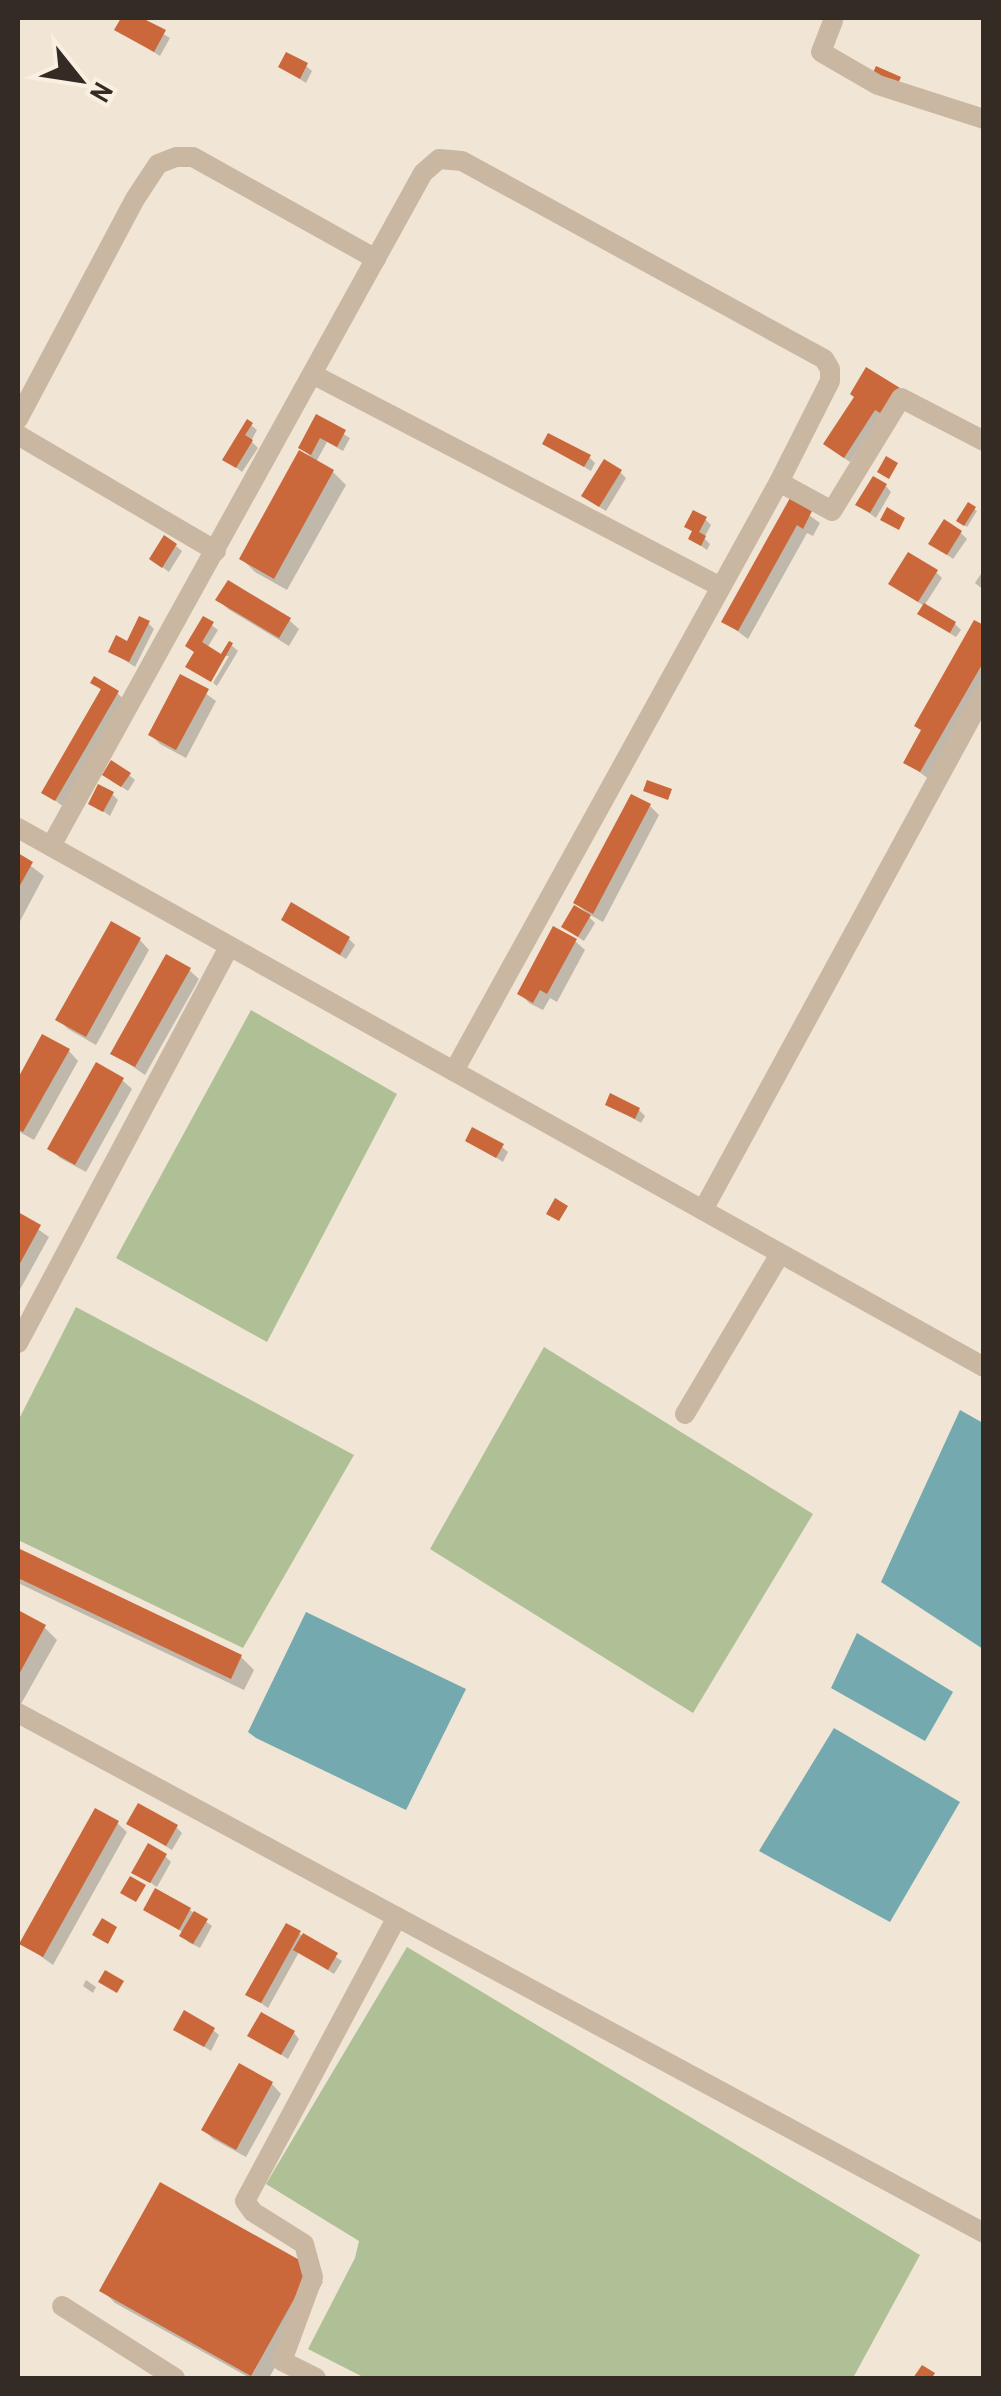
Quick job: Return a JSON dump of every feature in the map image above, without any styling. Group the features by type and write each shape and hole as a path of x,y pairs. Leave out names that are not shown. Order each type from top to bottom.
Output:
{"street":[{"path":"833,20 821,52 878,85 984,119"},
{"path":"18,419 135,199 158,164 194,156 376,259"},
{"path":"52,846 423,172 439,159 462,161 824,359 830,369 830,380 779,482 454,1071"},
{"path":"314,375 720,587"},
{"path":"779,482 832,511 900,398 984,441"},
{"path":"18,435 216,551"},
{"path":"703,1210 984,694"},
{"path":"18,828 984,1367"},
{"path":"18,1343 229,946"},
{"path":"685,1414 780,1254"},
{"path":"18,1714 984,2233"},
{"path":"316,2378 282,2361 313,2277 304,2244 253,2212 245,2202 397,1917"},
{"path":"62,2306 175,2378"}],"green space":[{"path":"251,1010 397,1094 267,1342 116,1258"},
{"path":"76,1307 354,1455 243,1648 18,1540 18,1421"},
{"path":"544,1347 813,1514 693,1713 430,1549"},
{"path":"407,1947 920,2255 853,2378 365,2378 308,2349 355,2258 359,2241 266,2184"}],"water":[{"path":"960,1410 983,1423 983,1649 881,1582"},
{"path":"306,1612 466,1689 406,1810 248,1732"},
{"path":"857,1633 953,1692 925,1741 831,1688"},
{"path":"834,1728 960,1802 890,1922 759,1851"}],"building":[{"path":"121,18 142,18 166,30 154,52 114,30"},
{"path":"286,52 308,63 300,79 278,67"},
{"path":"876,66 901,77 896,88 871,77"},
{"path":"866,367 900,388 883,415 875,410 844,458 823,444 854,397 850,394"},
{"path":"316,414 346,430 337,447 320,438 311,455 298,448"},
{"path":"247,419 253,423 245,435 253,440 236,468 222,460"},
{"path":"548,433 591,455 584,467 542,444"},
{"path":"299,450 334,470 274,579 239,559"},
{"path":"886,456 898,463 889,479 877,472"},
{"path":"604,459 622,470 599,507 581,496"},
{"path":"873,476 887,484 870,513 855,505"},
{"path":"790,498 812,511 803,529 797,525 738,631 721,622"},
{"path":"968,502 976,507 964,526 956,521"},
{"path":"887,507 905,518 899,530 880,520"},
{"path":"693,510 707,517 699,532 706,536 701,546 688,539 692,531 684,527"},
{"path":"944,519 962,531 947,555 928,544"},
{"path":"164,535 177,544 162,568 149,559"},
{"path":"908,552 938,570 918,602 888,584"},
{"path":"228,580 291,618 279,638 215,600"},
{"path":"924,603 956,622 950,633 917,614"},
{"path":"139,616 150,621 129,662 108,652 116,635 127,641"},
{"path":"203,616 214,622 202,642 221,654 229,641 233,643 211,682 185,667 194,652 185,646"},
{"path":"974,620 984,625 984,661 920,772 903,763 921,730 914,726"},
{"path":"180,674 209,689 176,750 148,735"},
{"path":"94,676 119,691 55,801 41,793 101,689 90,683"},
{"path":"111,760 131,773 121,787 102,775"},
{"path":"647,780 672,789 668,800 643,791"},
{"path":"98,784 114,792 103,812 88,804"},
{"path":"631,794 651,804 593,914 573,903"},
{"path":"18,853 33,862 18,889"},
{"path":"291,902 350,937 340,955 281,920"},
{"path":"574,905 591,915 578,937 561,927"},
{"path":"111,921 141,938 86,1037 55,1020"},
{"path":"553,926 577,939 547,994 540,990 533,1003 517,994"},
{"path":"166,954 191,968 135,1067 110,1054"},
{"path":"42,1034 70,1049 23,1132 18,1129 18,1078"},
{"path":"96,1062 124,1078 75,1165 47,1149"},
{"path":"610,1093 640,1108 635,1119 605,1105"},
{"path":"472,1127 504,1144 496,1158 465,1141"},
{"path":"555,1198 568,1206 559,1221 546,1214"},
{"path":"18,1212 41,1225 18,1267"},
{"path":"18,1548 242,1655 231,1679 18,1578"},
{"path":"18,1610 46,1625 18,1676"},
{"path":"138,1803 178,1825 166,1846 126,1824"},
{"path":"95,1808 119,1821 43,1957 19,1944"},
{"path":"148,1843 167,1854 150,1883 131,1873"},
{"path":"130,1876 146,1885 136,1902 120,1893"},
{"path":"155,1888 191,1908 179,1930 143,1910"},
{"path":"194,1911 208,1919 193,1944 179,1936"},
{"path":"102,1918 117,1927 108,1944 92,1935"},
{"path":"286,1923 301,1931 261,2003 245,1995"},
{"path":"303,1933 338,1953 328,1970 293,1950"},
{"path":"105,1970 124,1981 117,1993 98,1982"},
{"path":"184,2010 215,2028 204,2047 173,2030"},
{"path":"261,2012 295,2031 281,2055 247,2036"},
{"path":"239,2063 273,2082 236,2150 201,2130"},
{"path":"160,2182 312,2267 251,2376 99,2291"},
{"path":"922,2365 935,2373 932,2378 913,2378"}]}
